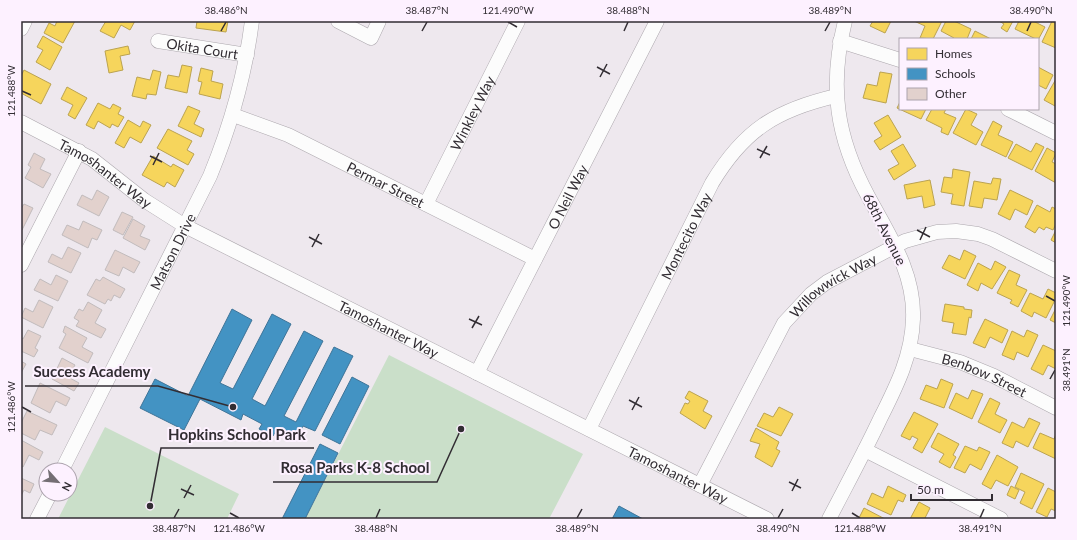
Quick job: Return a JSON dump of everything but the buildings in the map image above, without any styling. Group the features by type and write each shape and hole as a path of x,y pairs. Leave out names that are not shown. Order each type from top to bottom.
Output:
{"street":[{"path":"21,29 25,21"},
{"name":"Matson Drive","path":"66,462 210,176 233,115 247,55 252,21"},
{"path":"338,21 371,38 379,21"},
{"name":"Winkley Way","path":"426,204 518,21"},
{"name":"O Neil Way","path":"477,373 657,21"},
{"name":"68th Avenue","path":"829,519 898,383 910,349 914,318 908,277 896,246 868,196 847,153 842,134 836,96 836,65 845,21"},
{"name":"Okita Court","path":"158,40 247,55"},
{"path":"840,41 899,60"},
{"name":"Montecito Way","path":"589,430 709,190 723,165 745,140 766,122 785,111 806,103 836,96"},
{"path":"1010,110 1056,133"},
{"name":"Permar Street","path":"233,115 288,135 535,259"},
{"name":"Tamoshanter Way","path":"21,122 79,151 114,175 157,209 185,226 767,519"},
{"path":"21,265 79,151"},
{"name":"Willowwick Way","path":"700,485 775,338 797,307 827,282 896,246 919,236 937,232 956,231 971,233 992,239 1056,271"},
{"name":"Benbow Street","path":"910,349 960,362 994,376 1056,408"},
{"path":"865,450 1001,519"},
{"path":"37,519 46,502"}],"green space":[{"path":"389,355 583,454 549,519 305,519"},
{"path":"105,427 239,494 227,519 58,519 67,502 78,502 78,480"}],"place":[{"name":"Success Academy","path":"233,407"},
{"name":"Rosa Parks K-8 School","path":"461,429"},
{"name":"Hopkins School Park","path":"150,506"}]}
